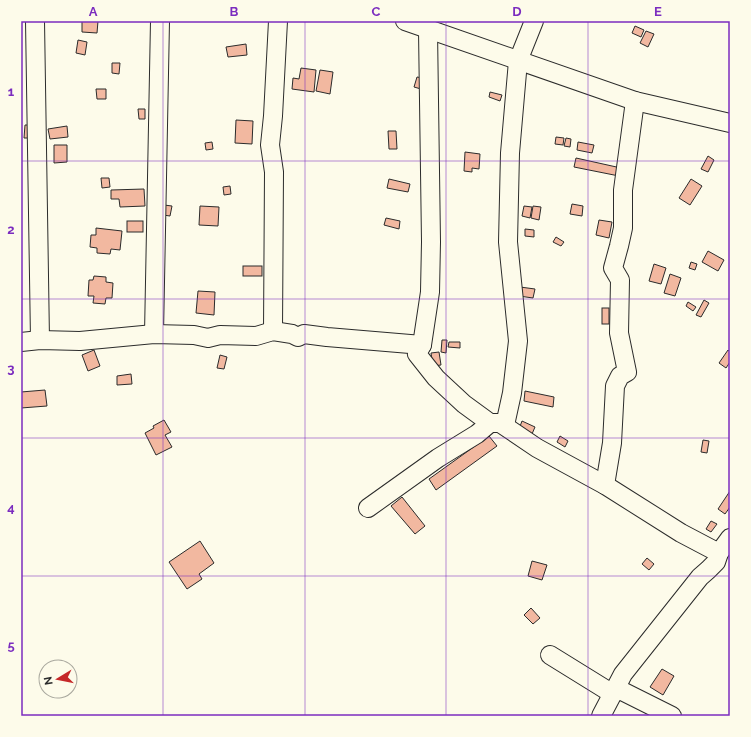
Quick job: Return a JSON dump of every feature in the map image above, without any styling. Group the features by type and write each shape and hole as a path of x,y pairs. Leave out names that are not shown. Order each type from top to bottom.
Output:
{"street":[{"path":"36,21 40,340"},
{"path":"154,334 160,21"},
{"path":"273,332 274,172 270,145 278,21"},
{"path":"405,21 635,101 730,123"},
{"path":"368,508 438,458 477,434 498,424 512,393 518,341 508,242 510,153 518,61 534,21"},
{"path":"428,30 431,242 430,292 422,344 417,354 436,378 464,404 537,448 605,485 681,533 718,553"},
{"path":"605,485 612,443 614,386 620,376 627,372 619,333 620,280 613,268 623,228 623,190 635,101"},
{"path":"21,342 40,340 80,341 154,334 194,335 208,338 220,335 256,336 273,332 292,334 298,337 304,334 422,344"},
{"path":"601,716 623,674 700,577 716,562 718,553 730,538"},
{"path":"550,655 614,691 672,716"}],"building":[{"path":"82,21 98,21 97,33 82,32"},
{"path":"635,26 644,30 641,37 632,33"},
{"path":"646,31 654,34 648,47 640,43"},
{"path":"78,40 87,42 85,55 76,53"},
{"path":"246,44 247,55 228,57 226,47"},
{"path":"112,63 120,63 119,74 112,73"},
{"path":"301,68 316,70 314,92 292,89 293,78 299,79"},
{"path":"320,70 333,72 330,94 316,91"},
{"path":"417,77 423,78 421,89 414,87"},
{"path":"96,89 106,89 106,99 97,99"},
{"path":"490,92 502,95 500,101 489,97"},
{"path":"138,109 145,109 145,119 139,119"},
{"path":"236,120 253,121 252,144 235,143"},
{"path":"25,125 31,125 31,138 24,138"},
{"path":"67,126 68,137 50,139 48,129"},
{"path":"388,131 396,131 397,149 389,149"},
{"path":"556,137 564,138 563,145 555,144"},
{"path":"566,138 571,139 570,147 564,146"},
{"path":"212,142 213,149 206,150 205,143"},
{"path":"578,142 594,145 592,153 577,150"},
{"path":"54,145 67,145 67,162 54,163"},
{"path":"465,152 480,154 479,169 472,168 472,172 464,171"},
{"path":"708,156 714,160 708,172 701,169"},
{"path":"576,158 621,168 619,176 574,167"},
{"path":"101,178 109,178 110,187 102,188"},
{"path":"389,179 410,184 408,192 387,188"},
{"path":"691,179 702,186 690,205 679,198"},
{"path":"230,186 231,194 224,195 223,187"},
{"path":"144,189 145,206 120,207 119,199 111,199 111,190"},
{"path":"572,204 583,206 582,216 570,214"},
{"path":"164,205 172,206 170,216 163,215"},
{"path":"200,206 219,207 218,226 199,225"},
{"path":"524,206 532,207 530,218 522,216"},
{"path":"533,206 541,207 539,220 531,218"},
{"path":"386,218 400,221 399,229 384,225"},
{"path":"599,220 612,222 609,238 596,235"},
{"path":"127,221 143,221 143,232 127,232"},
{"path":"96,228 122,231 120,250 111,249 110,254 97,253 97,248 90,247 91,235 96,235"},
{"path":"525,229 534,230 534,237 525,236"},
{"path":"556,237 564,242 561,246 553,242"},
{"path":"708,251 724,260 718,271 702,262"},
{"path":"691,262 697,264 695,270 689,268"},
{"path":"654,264 666,268 661,284 649,281"},
{"path":"243,266 262,266 262,276 243,276"},
{"path":"670,274 681,278 675,296 664,293"},
{"path":"94,276 106,277 106,282 113,283 112,298 106,298 105,304 93,303 94,296 88,296 89,280 93,280"},
{"path":"520,287 535,289 533,298 519,296"},
{"path":"198,291 215,292 214,315 196,313"},
{"path":"704,300 709,303 701,317 696,315"},
{"path":"688,302 696,307 693,311 686,306"},
{"path":"602,308 609,308 609,324 602,324"},
{"path":"442,340 447,340 446,353 441,352"},
{"path":"449,342 460,342 460,348 448,347"},
{"path":"94,350 100,366 88,371 82,355"},
{"path":"728,350 730,352 730,362 726,368 719,363"},
{"path":"439,352 441,365 433,366 431,353"},
{"path":"220,355 227,357 224,369 217,368"},
{"path":"131,374 132,384 117,385 117,376"},
{"path":"45,390 47,406 21,408 21,392"},
{"path":"525,391 554,397 553,407 524,401"},
{"path":"164,420 171,432 165,435 172,447 156,455 145,433 154,428 153,426"},
{"path":"522,421 535,427 532,434 519,429"},
{"path":"489,436 497,446 436,490 429,479"},
{"path":"560,436 568,441 565,447 557,442"},
{"path":"703,440 709,441 707,453 701,452"},
{"path":"730,491 730,507 725,514 718,509"},
{"path":"402,497 425,526 415,534 391,506"},
{"path":"711,521 717,524 711,532 706,529"},
{"path":"200,541 214,563 199,574 202,579 187,589 169,562"},
{"path":"647,558 654,564 649,570 642,564"},
{"path":"532,561 547,565 542,580 528,576"},
{"path":"531,608 540,618 533,624 524,615"},
{"path":"662,669 674,676 663,695 650,687"}]}
